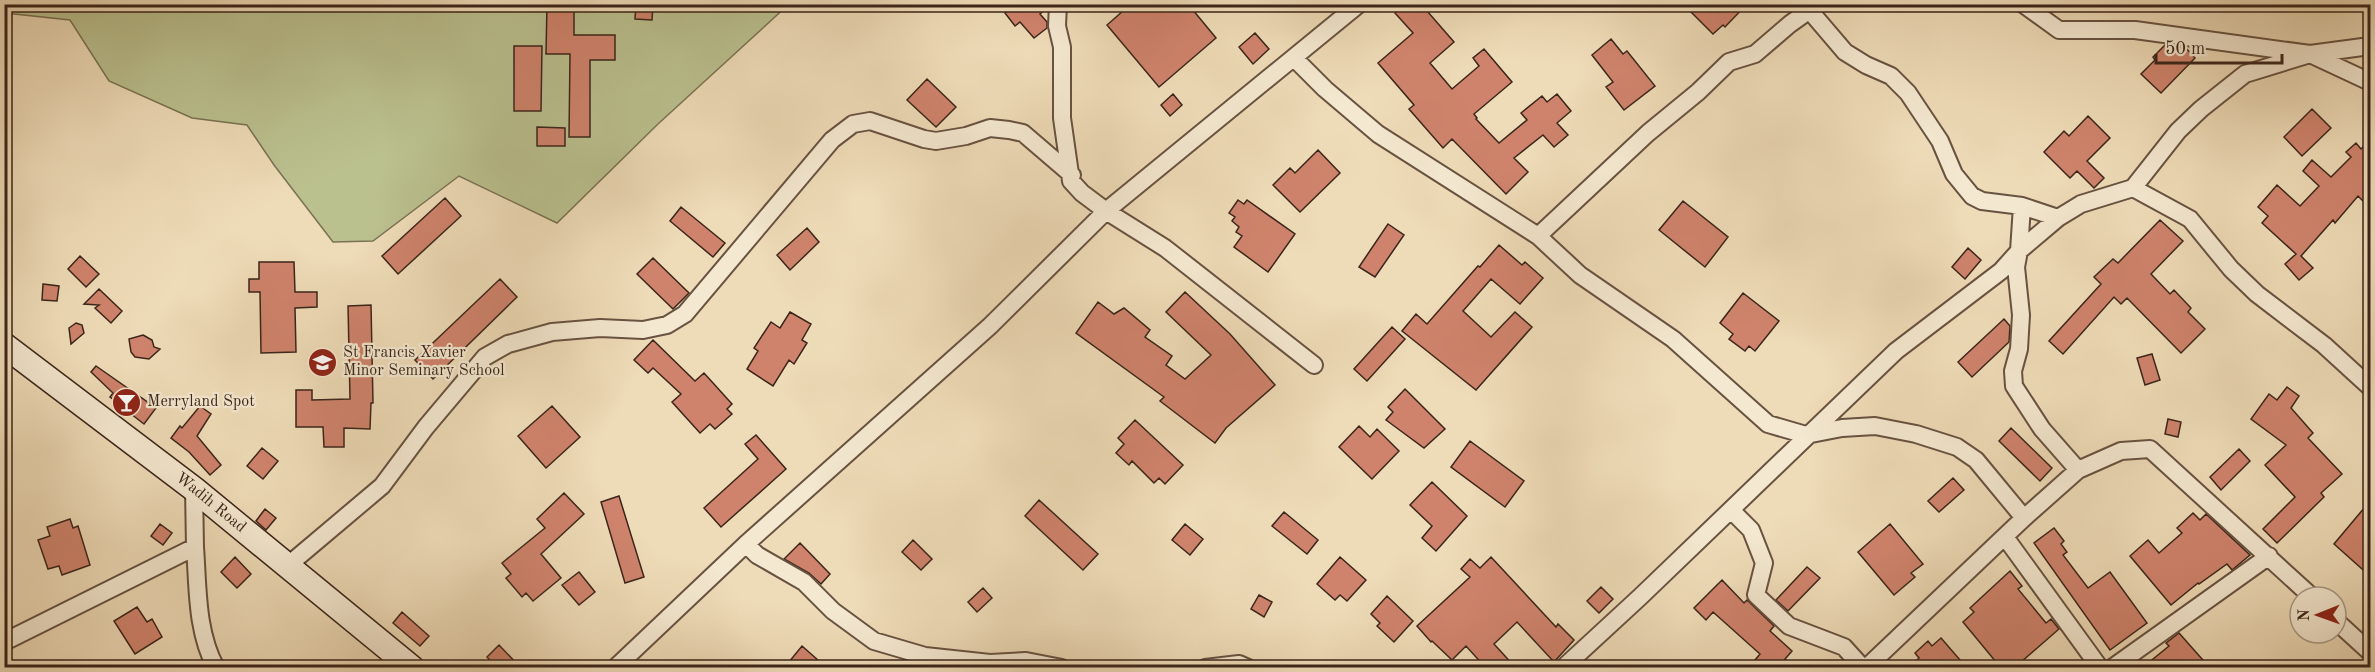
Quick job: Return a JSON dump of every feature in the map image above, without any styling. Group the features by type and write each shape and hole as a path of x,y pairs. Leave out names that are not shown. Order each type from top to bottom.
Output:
{"street":[{"path":"1058,4 1057,26 1062,47 1062,118 1072,175 1071,181 1082,193 1106,211 1165,248 1314,365"},
{"path":"615,668 746,544 990,326 1106,211 1359,4"},
{"path":"2023,4 2059,30 2135,30 2310,54 2370,82"},
{"path":"1538,236 1648,133 1698,92 1729,62 1755,54 1790,24 1814,8 1845,52 1866,65 1891,76 1908,93 1940,141 1954,174 1972,196 1983,201 2022,206 2058,218"},
{"path":"1563,668 1896,351 2001,271 2019,251 2058,218 2081,204 2133,188 2158,154 2200,109 2245,74 2310,54 2370,46"},
{"path":"1294,58 1325,89 1378,134 1538,236 1580,275 1673,339 1768,424 1806,435 1842,428 1875,426 1916,434 1957,447 1976,460 2024,518"},
{"path":"286,567 382,486 426,427 485,357 508,344 552,332 600,328 643,330 667,325 685,314 832,140 853,124 870,122 936,141 966,136 990,128 1023,133 1072,175"},
{"path":"2133,188 2190,219 2231,269 2257,294 2324,345 2370,387"},
{"path":"2022,206 2016,267 2021,315 2019,349 2013,371 2014,386 2042,429 2078,470"},
{"name":"Wadih Road","path":"7,350 194,489 286,567 412,668"},
{"path":"1731,510 1751,530 1764,563 1756,595 1790,626 1844,647 1865,668 2078,470 2121,451 2150,449 2299,585"},
{"path":"194,489 200,614 207,651 216,668"},
{"path":"2005,537 2100,668"},
{"path":"746,544 757,555 804,582 833,611 874,640 925,656 990,663 1026,660 1062,668"},
{"path":"4,642 195,547"},
{"path":"2112,668 2269,556"},
{"path":"2348,632 2370,652"},
{"path":"1205,668 1239,664 1248,668"}],"green space":[{"path":"4,5 788,5 658,124 557,223 459,176 373,241 333,242 274,165 247,125 192,118 109,81 70,20 5,13"}],"building":[{"path":"547,4 574,4 574,35 615,35 615,60 590,60 590,137 569,137 570,54 546,54"},
{"path":"636,4 653,4 652,20 635,19"},
{"path":"1015,4 1047,4 1047,8 1040,14 1047,22 1047,28 1034,38 1020,22 1015,26 1005,13"},
{"path":"1131,4 1188,4 1216,38 1159,87 1107,25"},
{"path":"1404,4 1421,4 1454,42 1430,63 1452,89 1479,66 1473,58 1484,49 1512,82 1474,114 1499,143 1527,120 1521,113 1542,96 1547,102 1557,94 1571,111 1557,123 1568,135 1554,147 1543,135 1514,158 1528,172 1506,194 1452,139 1443,148 1409,109 1414,105 1378,63 1413,33 1395,13"},
{"path":"1683,4 1747,4 1725,27 1723,25 1713,34"},
{"path":"1255,33 1269,49 1253,64 1239,47"},
{"path":"1611,39 1623,54 1627,51 1655,86 1624,110 1606,87 1613,82 1592,55"},
{"path":"2165,45 2185,47 2195,58 2161,93 2141,74 2155,60 2153,57"},
{"path":"514,46 542,46 541,111 514,111"},
{"path":"927,79 956,107 936,127 907,100"},
{"path":"1173,94 1182,105 1170,116 1161,105"},
{"path":"2312,109 2331,128 2302,156 2284,137"},
{"path":"2088,116 2110,138 2087,161 2104,178 2094,188 2077,171 2070,178 2044,152 2064,131 2069,136"},
{"path":"537,127 565,128 565,146 537,146"},
{"path":"2370,140 2370,196 2364,202 2358,196 2335,223 2333,220 2301,256 2313,268 2299,280 2285,264 2296,254 2262,223 2268,216 2258,207 2277,185 2300,206 2319,186 2303,171 2312,160 2331,177 2351,157 2346,152 2356,143 2361,149"},
{"path":"1318,150 1340,173 1300,212 1273,185 1290,168 1295,173"},
{"path":"445,198 461,216 398,274 382,256"},
{"path":"1238,200 1244,204 1247,200 1295,234 1268,272 1234,247 1242,236 1236,232 1239,227 1232,221 1235,217 1229,213"},
{"path":"1683,201 1728,237 1705,267 1659,230"},
{"path":"681,207 725,243 713,257 670,221"},
{"path":"2160,220 2183,241 2151,274 2170,294 2174,290 2191,308 2188,312 2205,329 2181,353 2127,298 2121,304 2114,297 2063,354 2049,341 2101,284 2094,277 2113,259 2118,263"},
{"path":"1388,224 1404,235 1375,277 1359,267"},
{"path":"807,228 819,242 790,270 777,255"},
{"path":"1499,245 1522,265 1525,262 1543,278 1520,304 1491,279 1463,311 1491,337 1515,312 1532,327 1476,390 1402,331 1416,314 1427,324"},
{"path":"1968,248 1981,260 1965,279 1952,267"},
{"path":"80,256 99,274 86,287 68,269"},
{"path":"653,258 689,293 673,309 637,274"},
{"path":"259,262 294,262 295,292 317,292 317,307 295,308 296,352 261,353 260,292 249,292 249,279 259,279"},
{"path":"500,279 517,297 433,379 415,360"},
{"path":"43,284 59,286 57,301 42,300"},
{"path":"99,289 122,311 111,323 95,308 99,305 84,304"},
{"path":"1185,292 1230,334 1275,385 1226,428 1215,443 1160,401 1164,397 1076,333 1098,302 1114,314 1124,308 1150,330 1145,337 1172,356 1166,365 1185,379 1211,355 1166,312"},
{"path":"1743,293 1779,321 1755,351 1749,346 1745,351 1729,339 1733,334 1720,323"},
{"path":"371,305 373,403 371,403 370,429 344,428 344,447 324,447 323,427 296,427 296,390 312,390 312,400 350,399 348,306"},
{"path":"790,312 811,324 802,340 807,343 794,364 789,360 773,386 747,369 758,351 754,348 771,322 780,328"},
{"path":"2004,319 2010,326 2009,342 1972,377 1958,362"},
{"path":"76,323 82,325 84,333 71,344 69,328"},
{"path":"1392,327 1405,339 1367,381 1354,369"},
{"path":"143,335 152,340 154,347 160,349 149,359 135,357 131,352 129,339"},
{"path":"653,340 695,381 704,373 732,404 727,409 732,414 715,429 710,424 700,433 672,402 681,394 653,368 648,373 634,360"},
{"path":"2152,354 2160,380 2145,385 2137,358"},
{"path":"96,366 156,408 144,424 110,397 113,393 91,372"},
{"path":"2287,387 2299,396 2291,408 2313,433 2308,438 2342,474 2321,493 2324,497 2277,543 2263,529 2295,497 2265,465 2286,445 2251,419 2269,394 2277,400"},
{"path":"1405,389 1445,429 1424,448 1386,420 1393,412 1388,407"},
{"path":"200,406 211,414 197,436 221,465 210,475 189,452 171,438"},
{"path":"552,406 580,437 546,468 518,436"},
{"path":"2168,419 2181,422 2178,437 2165,434"},
{"path":"1135,420 1183,465 1165,484 1159,478 1154,483 1132,461 1129,465 1116,453 1124,444 1118,438"},
{"path":"1359,426 1370,437 1377,429 1399,451 1372,479 1339,447"},
{"path":"2011,428 2052,468 2040,481 1999,441"},
{"path":"756,435 786,469 721,527 704,508 758,459 745,444"},
{"path":"1470,441 1524,481 1505,507 1451,467"},
{"path":"262,448 278,461 263,479 247,466"},
{"path":"2239,449 2250,461 2221,490 2210,477"},
{"path":"1953,478 1964,490 1939,512 1928,501"},
{"path":"1432,482 1467,516 1436,551 1422,538 1432,526 1410,505"},
{"path":"564,493 584,514 541,554 561,578 533,601 526,593 522,597 506,578 511,574 502,563 545,528 537,519"},
{"path":"619,496 644,577 625,583 601,502"},
{"path":"1039,500 1098,554 1083,570 1025,516"},
{"path":"2370,501 2370,576 2334,544"},
{"path":"265,509 276,518 266,530 256,521"},
{"path":"1284,512 1318,540 1307,554 1272,526"},
{"path":"2193,513 2200,520 2206,514 2250,555 2232,570 2227,564 2198,583 2171,605 2130,556 2148,540 2159,553 2182,533 2177,528"},
{"path":"70,519 73,528 78,526 90,565 62,575 59,566 48,569 38,540 50,536 47,527"},
{"path":"160,524 172,533 163,545 151,536"},
{"path":"1185,524 1203,539 1190,555 1172,540"},
{"path":"1890,524 1923,564 1911,573 1915,577 1894,595 1858,552"},
{"path":"2054,528 2064,541 2061,544 2067,552 2063,555 2088,588 2110,572 2147,623 2110,650 2034,543"},
{"path":"913,540 932,559 921,570 902,552"},
{"path":"800,543 830,574 821,584 809,573 784,559"},
{"path":"235,557 251,574 237,588 221,572"},
{"path":"1340,557 1366,580 1347,601 1340,595 1335,600 1317,584"},
{"path":"1491,557 1556,627 1558,624 1574,640 1554,662 1517,622 1494,644 1516,668 1486,668 1466,646 1452,660 1417,626 1470,577 1461,569 1470,559 1480,568"},
{"path":"1807,567 1820,578 1788,611 1776,600"},
{"path":"2010,571 2022,586 2018,589 2046,623 2051,619 2059,629 2014,668 2001,668 1963,622 1974,612 1970,608"},
{"path":"579,572 595,592 579,605 562,585"},
{"path":"1722,580 1744,603 1747,600 1774,626 1770,631 1792,651 1785,659 1794,668 1764,668 1755,660 1760,654 1713,612 1706,620 1694,608"},
{"path":"1601,587 1613,599 1599,613 1587,601"},
{"path":"983,588 992,598 977,612 968,602"},
{"path":"1259,595 1272,602 1264,617 1251,609"},
{"path":"1387,596 1413,621 1394,642 1377,626 1380,623 1371,614"},
{"path":"137,607 147,622 152,619 162,637 135,654 114,621"},
{"path":"402,612 429,636 420,646 393,623"},
{"path":"2179,633 2210,668 2142,668 2169,646 2166,643"},
{"path":"1941,638 1967,668 1908,668 1919,658 1915,653 1928,641 1932,646"},
{"path":"499,645 521,668 497,668 487,657"},
{"path":"802,646 827,668 784,668"}],"place":[{"name":"St Francis Xavier Minor Seminary School","path":"322,362"},
{"name":"Merryland Spot","path":"126,402"}]}
